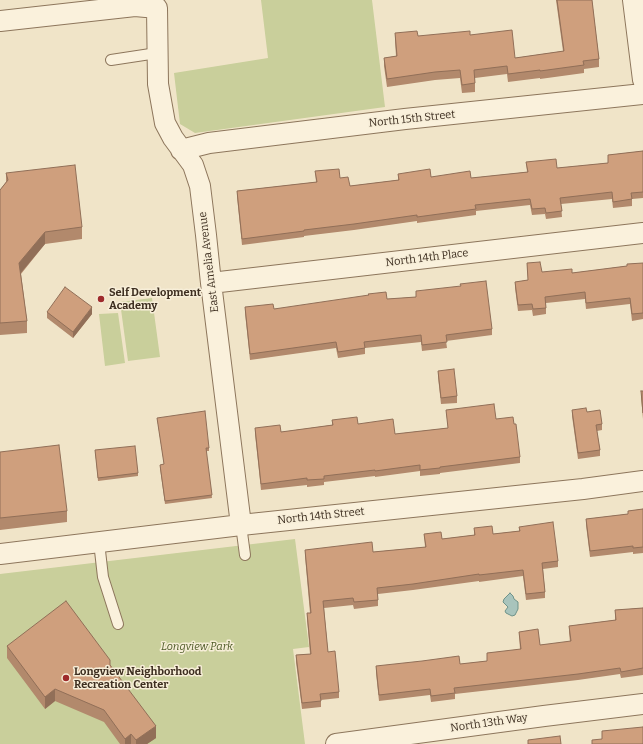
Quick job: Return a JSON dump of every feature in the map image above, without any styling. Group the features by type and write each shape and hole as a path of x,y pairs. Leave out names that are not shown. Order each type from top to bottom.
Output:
{"street":[{"path":"632,0 643,80"},
{"name":"East Amelia Avenue","path":"0,21 135,6 157,8 158,84 165,123 172,138 193,166 200,186 241,525"},
{"name":"North 15th Street","path":"181,150 209,144 405,119 643,94"},
{"name":"North 14th Place","path":"211,283 643,233"},
{"name":"North 14th Street","path":"0,554 241,525 643,481"},
{"name":"North 13th Way","path":"336,744 643,704"}],"lane":[{"path":"111,60 157,53"},
{"path":"241,525 245,555"},
{"path":"99,542 103,577 118,624"}],"green space":[{"path":"261,0 372,0 385,107 195,133 180,124 174,73 268,58"},
{"path":"152,298 160,357 128,361 120,302"},
{"path":"118,313 125,363 105,366 99,314"},
{"name":"Longview Park","path":"295,539 309,647 293,649 305,744 0,744 0,574"}],"water":[{"path":"510,593 518,602 518,609 515,615 512,616 506,613 505,611 508,607 503,602"}],"building":[{"path":"557,0 592,0 599,59 583,61 584,65 508,74 507,66 474,70 475,83 462,85 460,70 387,79 384,58 397,56 395,33 417,31 418,36 470,31 470,35 512,30 515,58 564,51"},
{"path":"643,151 643,192 631,193 632,199 613,202 612,192 560,198 562,211 546,213 545,208 532,209 530,199 475,205 476,209 417,217 417,215 242,239 237,191 317,182 315,171 339,169 340,178 348,177 350,186 399,180 398,174 430,169 431,177 470,171 471,178 528,172 526,162 556,159 557,168 608,163 608,155"},
{"path":"75,165 82,227 45,232 19,263 27,321 0,323 0,190 8,180 6,173"},
{"path":"540,262 542,272 572,269 572,273 627,266 627,264 643,263 643,313 632,314 630,298 586,303 585,292 545,297 546,308 533,309 532,304 518,305 515,282 528,280 527,263"},
{"path":"486,281 492,329 446,335 447,342 422,345 421,335 364,342 365,348 338,352 336,342 250,354 245,307 273,304 274,309 386,292 387,299 416,297 416,291 461,286 460,284"},
{"path":"65,287 92,307 73,332 47,312"},
{"path":"454,369 457,396 441,398 438,371"},
{"path":"641,391 643,391 643,413"},
{"path":"494,404 496,419 513,417 514,424 516,424 520,457 440,468 420,470 420,465 324,476 324,479 307,480 307,478 261,484 255,428 280,425 281,432 333,425 332,420 357,417 358,424 393,419 395,434 448,428 446,410"},
{"path":"586,408 587,412 600,410 602,424 596,425 600,450 578,453 572,410"},
{"path":"205,411 209,448 206,448 212,495 165,501 160,465 164,464 157,418"},
{"path":"59,445 67,511 0,518 0,452"},
{"path":"135,446 138,473 98,478 95,450"},
{"path":"643,509 643,547 633,548 633,546 590,551 586,519 628,514 628,511"},
{"path":"553,522 558,561 542,563 545,592 526,594 523,570 479,574 377,588 378,600 354,602 353,598 323,601 328,652 335,651 339,692 320,694 321,701 302,703 296,655 311,654 307,613 311,613 305,550 372,542 373,552 426,547 424,534 441,532 442,539 475,535 474,528 492,526 493,534 520,531 519,527"},
{"name":"Longview Neighborhood Recreation Center","path":"66,601 110,660 110,665 156,726 136,740 131,734 125,739 104,710 55,689 45,697 7,646"},
{"path":"643,608 643,668 621,672 620,668 454,688 455,693 431,696 430,689 379,695 376,666 459,656 460,664 487,661 487,653 521,649 519,632 538,629 540,645 571,641 569,626 616,620 615,610"},
{"path":"643,727 643,744 592,744 592,740 602,739 602,731"},
{"path":"560,736 561,744 528,744 528,740"}],"place":[{"name":"Self Development Academy","path":"101,299"},
{"name":"Longview Neighborhood Recreation Center","path":"66,678"}]}
